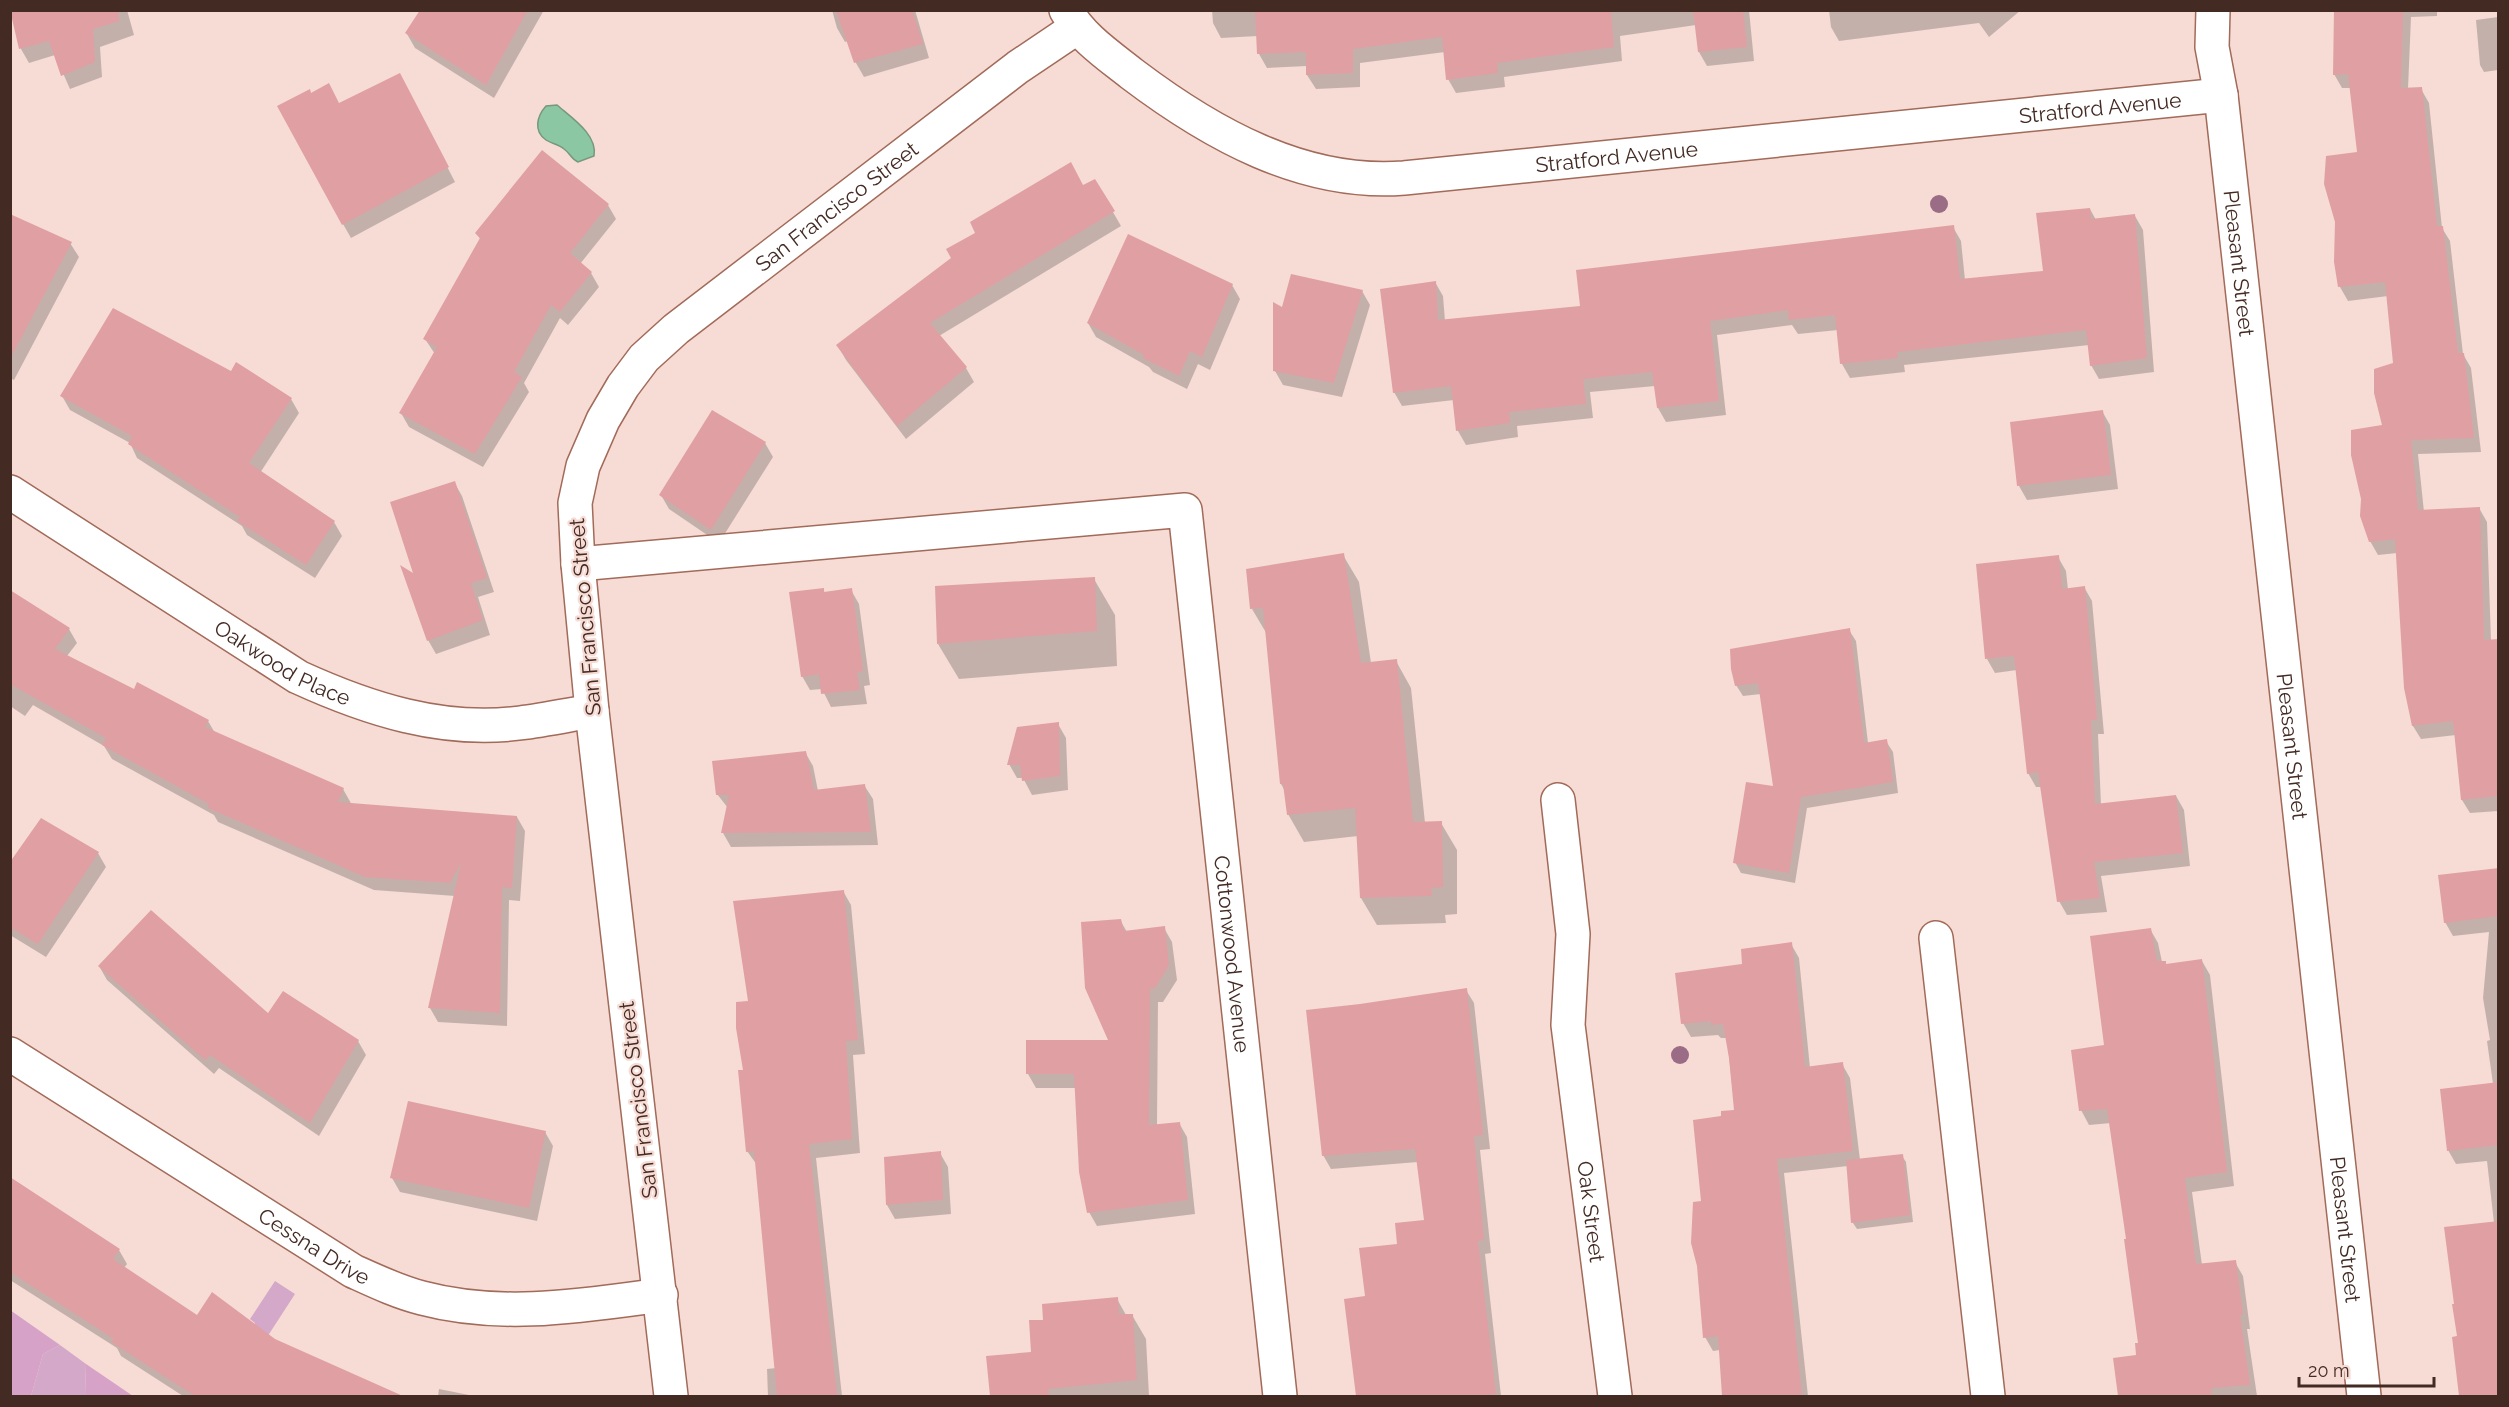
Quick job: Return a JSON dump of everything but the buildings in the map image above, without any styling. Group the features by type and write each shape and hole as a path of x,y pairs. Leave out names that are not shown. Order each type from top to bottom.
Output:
{"street":[{"name":"Pleasant Street","path":"2213,10 2212,47 2221,95 2364,1396"},
{"name":"Stratford Avenue","path":"1071,19 1171,104 1220,133 1264,153 1326,174 1353,179 1404,178 2221,95"},
{"name":"San Francisco Street","path":"671,1396 592,711 578,564 575,503 583,466 603,420 623,386 644,358 676,330 1017,67 1071,19"},
{"name":"Oakwood Place","path":"10,492 298,676 344,698 412,718 490,725 520,723 592,711"},
{"name":"Cottonwood Avenue","path":"578,564 1185,510 1280,1396"},
{"name":"Oak Street","path":"1558,800 1573,934 1568,1025 1615,1396"},
{"path":"1936,938 1988,1396"},
{"name":"Cessna Drive","path":"10,1054 353,1271 387,1286 420,1298 490,1310 542,1310 660,1296"}],"shaded area":[{"path":"557,105 588,134 594,148 594,156 578,162 562,147 548,141 539,132 540,114 546,106"},
{"path":"275,1281 295,1294 229,1396 210,1394 255,1323 250,1319"},
{"path":"10,1310 60,1345 43,1354 31,1396 11,1396"},
{"path":"60,1345 86,1364 85,1396 31,1396 43,1354"},
{"path":"86,1364 133,1396 85,1396"}]}
